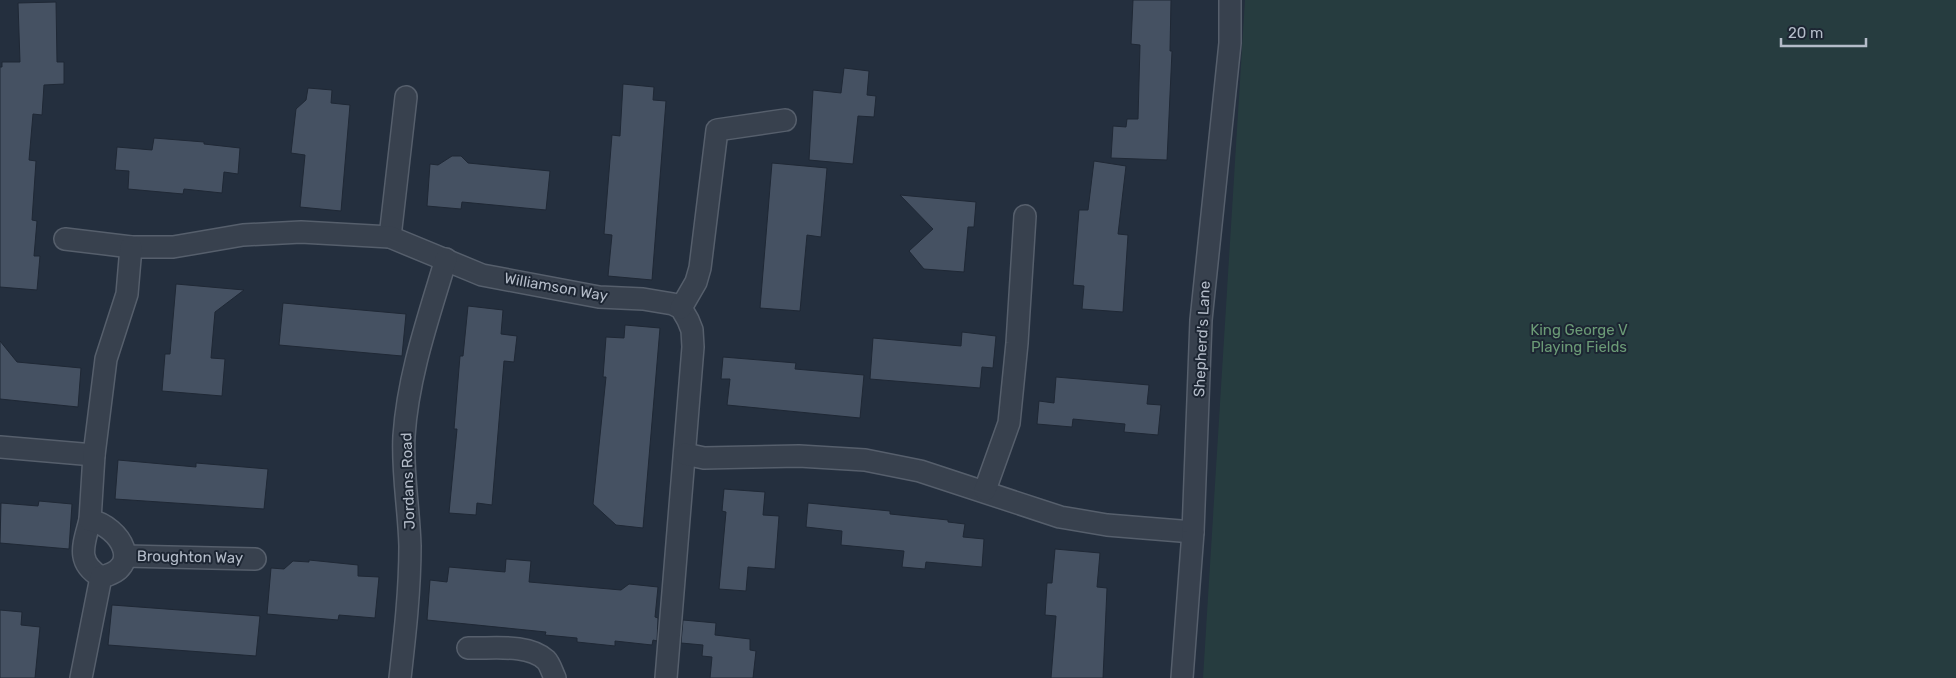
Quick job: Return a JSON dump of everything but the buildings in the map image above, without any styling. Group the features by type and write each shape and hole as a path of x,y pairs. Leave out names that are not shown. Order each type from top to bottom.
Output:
{"street":[{"name":"Shepherd's Lane","path":"1182,678 1193,532 1201,320 1230,43 1230,0"},
{"path":"390,237 406,97"},
{"path":"666,678 676,524 685,454 692,347 692,330 682,308 696,282 700,268 717,130 785,120"},
{"path":"985,490 1009,423 1017,343 1025,216"},
{"name":"Williamson Way","path":"65,238 131,247 173,247 243,235 301,232 390,237 482,274 600,296 666,301 682,308"},
{"path":"81,678 101,577 87,566 83,552 90,520 94,455 106,358 127,294 131,247"},
{"name":"Jordans Road","path":"400,678 407,616 410,546 404,437 410,396 423,334 446,259"},
{"path":"0,447 94,455"},
{"path":"685,454 704,458 799,456 865,460 920,471 985,490 1020,505 1060,517 1107,525 1193,532"},
{"name":"Broughton Way","path":"90,520 113,531 124,548 125,556 121,566 116,571 101,577"},
{"name":"Broughton Way","path":"125,556 254,559"},
{"path":"468,648 524,650 536,653 548,661 555,678"}],"green space":[{"name":"King George V Playing Fields","path":"1245,0 1956,0 1956,678 1203,678"}]}
